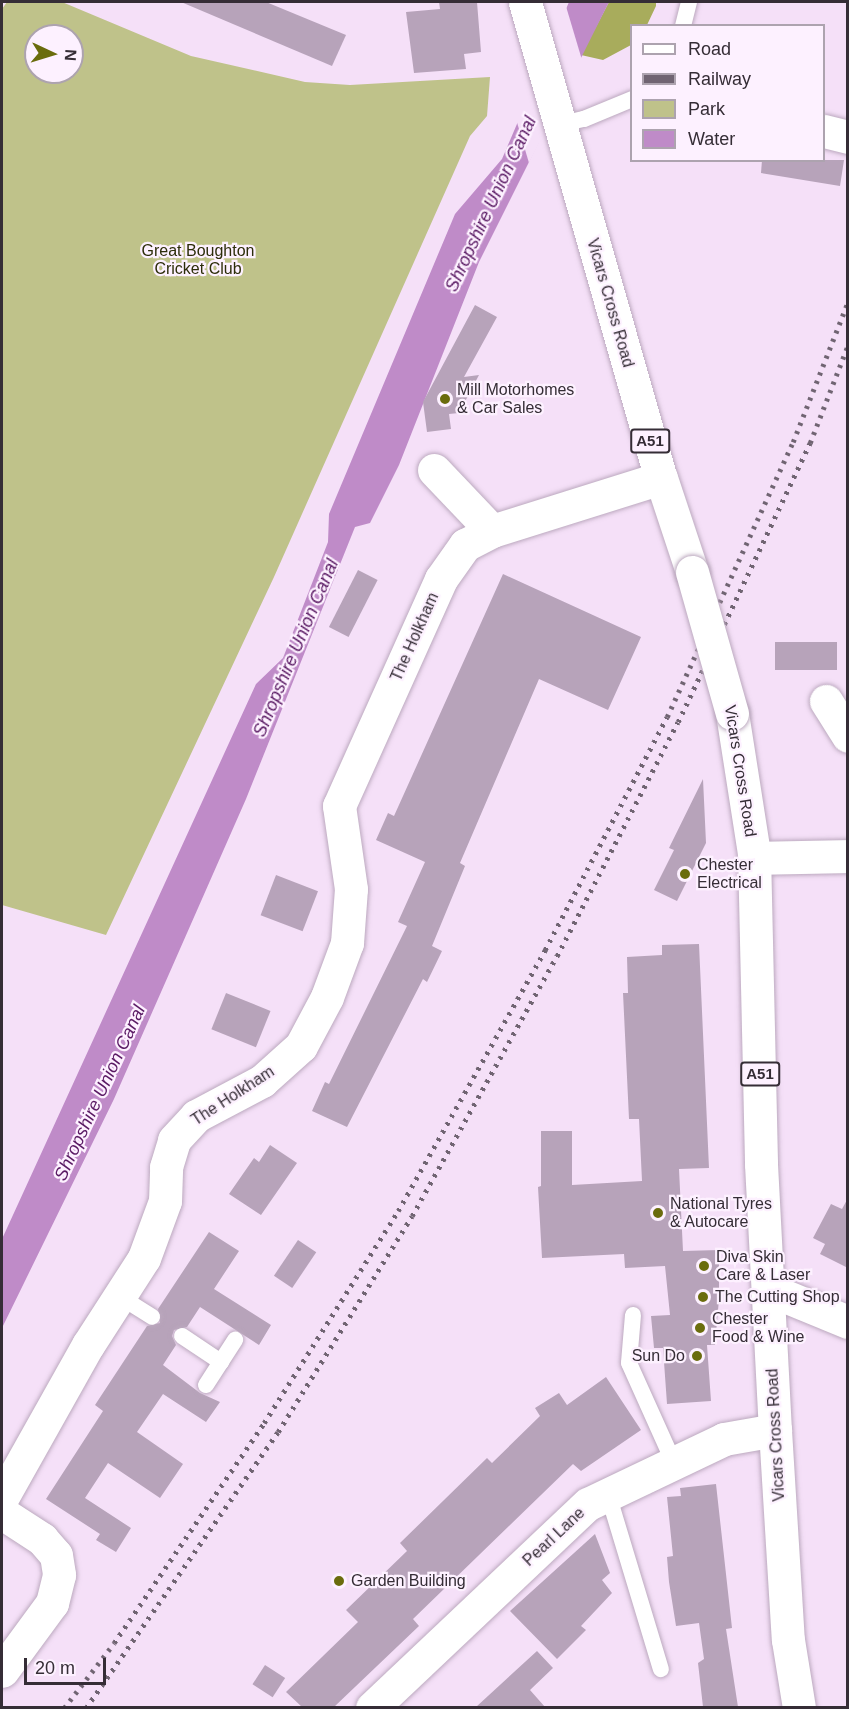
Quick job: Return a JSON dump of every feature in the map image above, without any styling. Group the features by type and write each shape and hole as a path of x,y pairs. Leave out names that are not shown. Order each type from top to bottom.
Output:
{"main road":[{"name":"A51","path":"525,2 555,117"},
{"name":"Vicars Cross Road","path":"555,117 732,713 754,858 761,1164 770,1290 775,1430 788,1640 799,1707"},
{"path":"825,131 848,137"},
{"path":"434,470 492,531"},
{"name":"The Holkham","path":"2,1498 119,1296 144,1258 165,1201 166,1167 174,1140 196,1116 262,1081 301,1046 327,997 347,943 351,890 339,806 441,579 465,545 492,531 661,478"},
{"path":"826,701 848,736"},
{"path":"754,858 848,856"},
{"path":"770,1290 848,1323"},
{"name":"Pearl Lane","path":"372,1707 588,1504 673,1461 724,1439 775,1430"},
{"path":"2,1513 42,1539 56,1555 59,1575 52,1603 2,1671"}],"lane":[{"path":"684,24 689,2"},
{"path":"555,117 584,119 630,100"},
{"path":"119,1296 152,1317"},
{"path":"633,1315 629,1363 673,1461"},
{"path":"182,1336 221,1362"},
{"path":"206,1385 235,1340"},
{"path":"608,1494 661,1669"}],"green space":[{"name":"Great Boughton Cricket Club","path":"7,2 62,2 191,56 305,82 350,85 490,77 487,116 470,136 274,577 106,935 2,905 2,9"},
{"path":"609,2 656,2 647,24 630,24 630,46 603,60 581,55"}],"water":[{"name":"Shropshire Union Canal","path":"569,2 609,2 479,262 399,465 370,523 355,527 246,799 114,1099 2,1328 2,1239 256,684 283,658 328,542 329,514 455,214 502,159"}],"pier":[{"path":"565,3 582,60 529,163 516,119"}],"building":[{"path":"181,2 266,2 346,35 332,66"},
{"path":"439,2 477,2 481,52 464,54 466,69 414,73 406,12 440,9"},
{"path":"844,160 840,186 761,173 762,162"},
{"path":"475,305 497,317 464,377 479,375 459,413 449,414 451,429 427,432 423,402"},
{"path":"358,570 378,580 349,637 329,627"},
{"path":"503,574 641,637 608,710 539,679 460,863 465,866 432,946 442,951 427,982 423,979 347,1127 312,1111 325,1082 329,1084 407,926 398,922 425,862 376,840 388,813 394,816"},
{"path":"775,642 837,642 837,670 775,670"},
{"path":"703,779 706,843 677,901 654,890 674,850 669,848"},
{"path":"276,875 318,891 303,931 261,915"},
{"path":"699,944 709,1168 679,1169 683,1251 719,1250 719,1299 715,1345 707,1345 711,1401 667,1404 663,1348 654,1348 651,1316 670,1315 665,1266 625,1268 624,1254 542,1258 538,1187 541,1186 541,1131 572,1131 572,1185 642,1181 639,1119 629,1119 623,993 628,993 627,957 662,955 662,945"},
{"path":"226,993 271,1011 256,1047 211,1029"},
{"path":"270,1145 297,1163 261,1215 229,1194 254,1158 259,1162"},
{"path":"848,1198 848,1268 820,1254 825,1244 813,1238 831,1204 842,1209"},
{"path":"209,1232 239,1251 214,1289 271,1325 259,1345 200,1307 187,1327 174,1330 172,1336 176,1345 163,1365 200,1393 220,1402 206,1422 163,1394 137,1432 183,1464 160,1498 108,1463 85,1498 131,1528 116,1552 96,1540 100,1534 46,1499 103,1411 95,1405 147,1326 160,1323 158,1309"},
{"path":"298,1240 316,1252 292,1288 274,1276"},
{"path":"606,1377 641,1430 581,1471 573,1464 413,1619 419,1626 334,1707 302,1707 286,1692 358,1622 346,1610 407,1551 400,1543 487,1458 492,1463 540,1416 535,1408 559,1393 567,1405"},
{"path":"716,1484 732,1628 726,1629 738,1707 703,1707 698,1663 704,1659 699,1623 676,1626 669,1582 667,1557 673,1556 667,1497 681,1496 680,1488"},
{"path":"595,1534 610,1573 602,1580 612,1593 581,1626 586,1630 557,1659 510,1611"},
{"path":"537,1651 553,1668 530,1690 545,1707 476,1707"},
{"path":"265,1665 285,1678 273,1697 252,1684"}],"railway":[{"path":"64,1708 114,1643 264,1423 398,1211 545,950 667,717 793,442 848,302"},
{"path":"86,1708 278,1432 412,1216 557,956 678,722 810,443 848,345"}],"place":[{"name":"Mill Motorhomes & Car Sales","path":"445,399"},
{"name":"Chester Electrical","path":"685,874"},
{"name":"National Tyres & Autocare","path":"658,1213"},
{"name":"Diva Skin Care & Laser","path":"704,1266"},
{"name":"The Cutting Shop","path":"703,1297"},
{"name":"Chester Food & Wine","path":"700,1328"},
{"name":"Sun Do","path":"697,1356"},
{"name":"Garden Building","path":"339,1581"}]}
